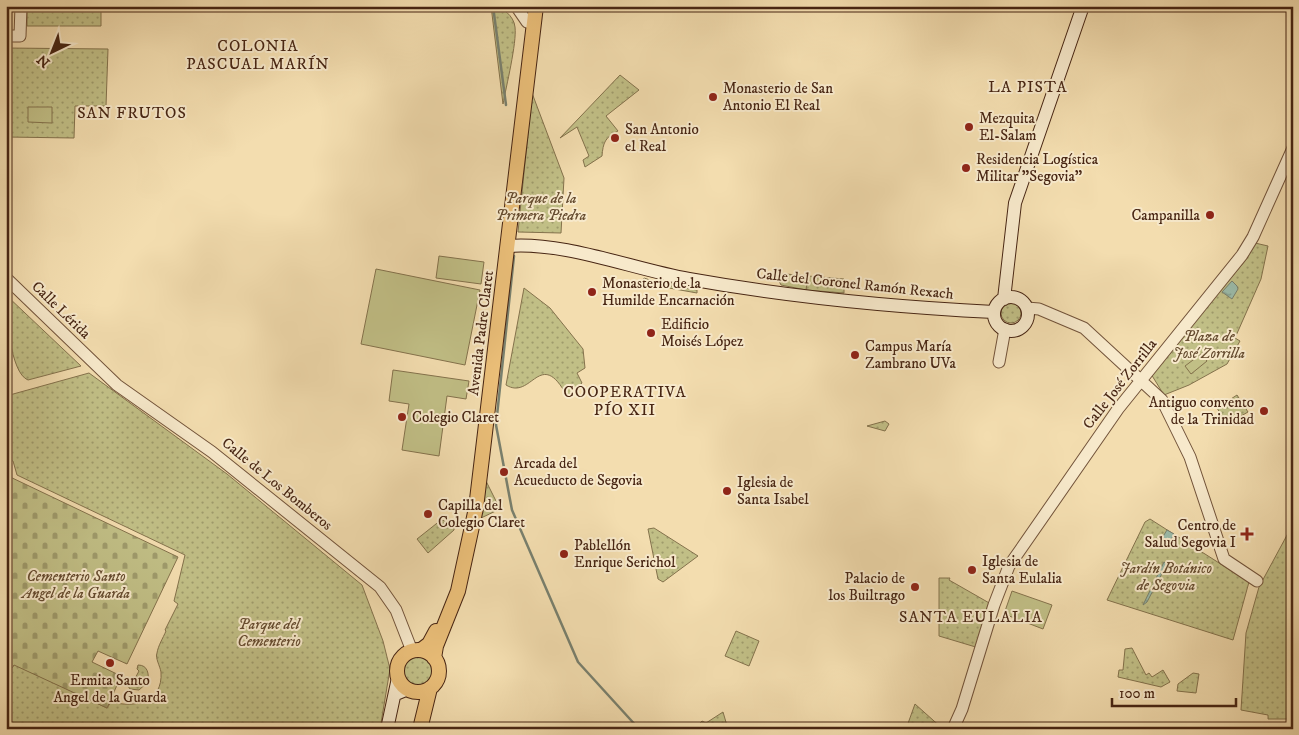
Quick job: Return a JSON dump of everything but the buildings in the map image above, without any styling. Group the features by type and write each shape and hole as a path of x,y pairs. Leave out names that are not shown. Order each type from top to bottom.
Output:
{"main road":[{"name":"Avenida Padre Claret","path":"526,6 530,27"},
{"name":"Avenida Padre Claret","path":"416,651 429,644 438,627 464,536 530,27 536,6"},
{"path":"530,27 540,6"},
{"path":"1004,298 1018,299 1027,308 1028,316 1023,326 1015,330 1004,329 997,322 994,312 1004,298 1015,203 1083,6"},
{"name":"Calle del Coronel Ramón Rexach","path":"502,247 526,245 553,248 647,271 767,292 864,303 994,312"},
{"name":"Avenida Padre Claret","path":"434,658 436,646 458,591 473,528 502,247"},
{"path":"416,651 434,658 438,674 430,688 422,723 422,701 406,692 398,678 399,662 404,655 416,651"},
{"path":"406,692 430,688"},
{"path":"387,729 406,692"}],"street":[{"path":"6,36 20,36 21,6"},
{"path":"516,6 530,27"},
{"name":"Calle José Zorrilla","path":"953,729 962,709 1009,566 1092,445 1141,380 1242,254 1253,237 1293,148"},
{"name":"Calle Lérida","path":"6,278 96,364"},
{"path":"1027,308 1039,309 1084,328 1164,403 1184,443 1224,559 1257,580"},
{"path":"999,362 1004,329"},
{"name":"Calle de Los Bomberos","path":"96,364 117,385 212,452 380,588 396,610 416,651"}],"green space":[{"path":"27,6 101,6 101,26 27,26"},
{"path":"491,6 507,12 515,27 513,54 503,104"},
{"path":"6,48 108,49 106,106 75,106 74,138 6,137"},
{"path":"620,75 639,90 606,116 618,131 606,141 602,156 585,167 583,160 589,156 577,127 560,138"},
{"name":"Parque de la Primera Piedra","path":"532,93 564,178 561,233 518,232"},
{"path":"28,107 52,107 52,123 28,122"},
{"name":"Plaza de José Zorrilla","path":"1255,243 1268,246 1261,279 1235,338 1240,341 1227,364 1189,385 1164,395 1151,374 1245,261"},
{"path":"439,256 484,262 481,284 436,278"},
{"path":"376,269 480,290 465,365 361,344"},
{"path":"775,273 808,276 806,290 781,285"},
{"path":"808,276 844,279 844,293 806,290"},
{"path":"644,278 668,286 670,281 672,281 671,286 697,290 697,293 641,283"},
{"path":"524,288 550,308 583,349 585,368 577,373 582,383 567,396 558,382 550,375 543,375 523,386 515,388 506,385"},
{"path":"6,295 81,366 28,380 22,375 13,355 10,342"},
{"path":"1007,303 1015,303 1021,309 1021,317 1015,323 1007,323 1001,317 1001,309"},
{"path":"1201,354 1207,361 1191,374 1185,366"},
{"path":"393,370 469,381 466,399 447,396 439,456 402,450 409,404 389,401"},
{"name":"Parque del Cementerio","path":"89,373 227,474 362,585 383,641 390,669 380,729 6,729 6,665 12,668 14,664 107,708 111,702 129,704 146,701 157,691 160,682 161,672 157,655 165,630 178,604 174,601 185,555 17,475 13,461 6,458 6,396"},
{"path":"1237,395 1248,412 1227,424 1217,408"},
{"path":"885,421 889,424 885,431 867,426"},
{"name":"Cementerio Santo Angel de la Guarda","path":"6,475 178,557 127,664 98,651 92,662 121,676 107,708 14,665 12,668 6,665"},
{"path":"484,477 500,509 481,518"},
{"name":"Jardín Botánico de Segovia","path":"1150,519 1249,582 1233,640 1107,600 1145,522"},
{"path":"441,520 454,523 454,530 428,553 417,539"},
{"path":"1293,524 1293,719 1268,719 1268,715 1241,710 1246,633 1259,587"},
{"path":"654,528 698,556 663,582 658,579 648,529"},
{"path":"939,578 950,578 949,580 991,604 979,648 939,636"},
{"path":"1012,591 1052,605 1043,629 1004,614"},
{"path":"736,631 759,641 749,666 725,656"},
{"path":"1132,648 1146,675 1149,673 1152,677 1163,670 1170,682 1161,687 1118,677 1119,670 1123,670 1125,649"},
{"path":"418,655 430,659 434,671 430,683 418,687 406,683 402,671 406,659"},
{"path":"138,665 146,668 148,682 139,690 130,689 128,686 132,684 139,671 137,669"},
{"path":"1193,673 1199,674 1196,693 1177,691 1178,684"},
{"path":"915,704 943,729 906,729"},
{"path":"723,712 728,729 704,729 699,724 702,721 706,723"}],"water":[{"path":"1232,281 1238,289 1232,299 1222,292"},
{"path":"1167,530 1174,534 1167,547 1159,543"},
{"path":"1164,562 1167,564 1147,602 1143,605"}],"waterway":[{"path":"493,6 506,105"},
{"path":"514,256 496,425 512,510 578,662 639,729"}],"place":[{"name":"Monasterio de San Antonio El Real","path":"713,97"},
{"name":"Mezquita El-Salam","path":"969,127"},
{"name":"San Antonio el Real","path":"615,138"},
{"name":"Residencia Logística Militar \"Segovia\"","path":"966,168"},
{"name":"Campanilla","path":"1210,215"},
{"name":"Monasterio de la Humilde Encarnación","path":"592,292"},
{"name":"Edificio Moisés López","path":"651,333"},
{"name":"Campus María Zambrano UVa","path":"855,355"},
{"name":"Antiguo convento de la Trinidad","path":"1264,411"},
{"name":"Colegio Claret","path":"402,417"},
{"name":"Arcada del Acueducto de Segovia","path":"504,472"},
{"name":"Iglesia de Santa Isabel","path":"727,491"},
{"name":"Capilla del Colegio Claret","path":"428,514"},
{"name":"Centro de Salud Segovia I","path":"1247,534"},
{"name":"Pablellón Enrique Serichol","path":"564,554"},
{"name":"Iglesia de Santa Eulalia","path":"972,570"},
{"name":"Palacio de los Builtrago","path":"915,587"},
{"name":"Ermita Santo Angel de la Guarda","path":"110,663"}],"district":[{"name":"COLONIA PASCUAL MARÍN","path":"258,55"},
{"name":"LA PISTA","path":"1028,87"},
{"name":"SAN FRUTOS","path":"132,113"},
{"name":"COOPERATIVA PÍO XII","path":"625,401"},
{"name":"SANTA EULALIA","path":"971,617"}]}
